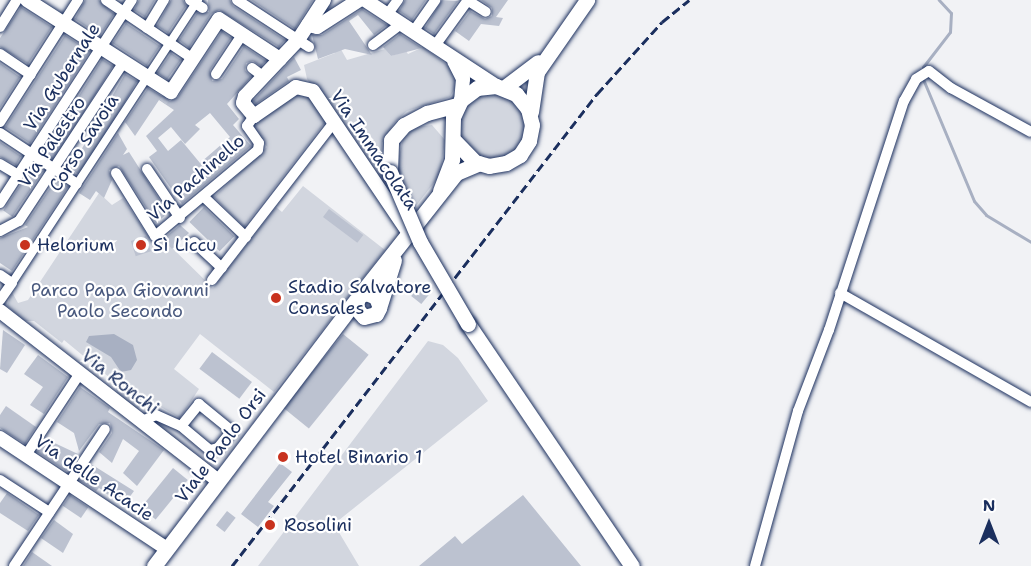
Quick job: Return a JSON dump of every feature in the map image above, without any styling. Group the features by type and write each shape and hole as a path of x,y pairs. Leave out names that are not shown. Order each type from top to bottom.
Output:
{"main road":[{"path":"318,351 404,237 456,173 479,164 500,165 520,155 531,136 533,83 547,53 587,0"},
{"path":"501,87 547,53"},
{"path":"531,115 521,98 501,87 477,88 459,102 412,119 392,141 390,172 420,242 468,324 632,566"},
{"path":"440,191 459,102"},
{"path":"412,119 430,118 453,135 464,155 479,164"},
{"path":"318,351 337,332 364,317 376,314 404,237"},
{"path":"358,298 370,294 379,304"},
{"path":"358,298 356,310 364,317"},
{"name":"Viale Paolo Orsi","path":"154,566 318,351"}],"street":[{"path":"0,27 17,0"},
{"path":"27,0 170,94 193,59 202,7 280,59"},
{"path":"0,122 78,0"},
{"path":"106,0 193,59"},
{"name":"Via Gubernale","path":"2,197 132,0"},
{"path":"147,28 164,0"},
{"path":"237,0 304,44"},
{"path":"254,116 242,99 280,59 304,44 308,25 324,0"},
{"path":"308,25 317,27 359,0"},
{"path":"365,0 454,61 501,87"},
{"path":"387,15 398,0"},
{"path":"413,32 435,0"},
{"path":"434,47 468,0 486,12"},
{"name":"Corso Savoia","path":"0,300 169,44 202,7"},
{"path":"374,45 400,24"},
{"path":"216,74 242,35"},
{"path":"0,54 31,75"},
{"path":"454,61 463,79 459,102"},
{"name":"Via Palestro","path":"0,231 19,221 124,62"},
{"path":"252,68 264,77"},
{"path":"755,566 798,411 904,101 920,73 929,71 951,88 1031,132"},
{"name":"Via Immacolata","path":"254,116 280,95 301,86 313,91 404,237"},
{"name":"Via Pachinello","path":"116,173 155,237 258,150 259,143 247,126 254,116"},
{"path":"212,280 334,122"},
{"path":"0,133 77,184"},
{"path":"0,164 18,175"},
{"path":"147,169 180,218"},
{"path":"204,197 246,237"},
{"path":"194,242 222,268"},
{"path":"0,275 12,283"},
{"path":"840,293 1031,402"},
{"name":"Via Ronchi","path":"0,311 219,481"},
{"path":"26,455 80,373"},
{"path":"142,421 156,415 181,426 210,450 218,448 232,431 199,404 181,426"},
{"path":"14,566 105,429"},
{"name":"Via delle Acacie","path":"0,438 167,549"},
{"path":"218,448 236,457"},
{"path":"0,480 49,512"}],"green space":[{"path":"338,44 347,60 385,49 391,56 406,51 408,54 423,47 455,71 457,84 450,97 407,111 394,123 382,143 383,174 396,170 403,139 416,127 432,125 445,140 440,175 405,220 374,170 307,79 304,65 335,53 333,47"},
{"path":"492,91 505,94 516,101 523,112 526,125 523,138 516,149 505,156 492,159 479,156 468,149 461,138 458,125 461,112 468,101 479,94"},
{"path":"299,92 308,95 326,121 244,227 214,197 267,147 252,125 279,101"},
{"name":"Parco Papa Giovanni Paolo Secondo","path":"303,186 385,250 274,392 200,334 174,369 199,389 180,418 147,399 137,410 117,394 115,382 64,340 62,343 34,321 24,321 7,306 12,292 18,303 28,300 99,193 112,205 123,198 154,245 163,239 213,288 276,207 282,212"},
{"path":"428,341 443,345 458,358 488,401 334,524 359,566 258,566"}],"water":[{"path":"114,334 133,345 137,360 131,370 121,372 111,357 86,342 89,336"}],"building":[{"path":"85,0 99,0 114,14 100,36 75,19"},
{"path":"139,0 155,0 145,17 134,10"},
{"path":"171,0 183,0 186,6 168,33 157,26"},
{"path":"208,0 230,0 233,6 285,40 279,47 219,10 211,14 189,48 179,40 197,13 209,12"},
{"path":"251,0 313,0 295,29"},
{"path":"405,0 426,0 412,20 399,11"},
{"path":"442,0 458,1 434,34 425,28"},
{"path":"481,0 508,0 496,17 503,18 499,26 481,24 469,41 455,31 470,11 485,19 492,16 492,8"},
{"path":"21,7 52,27 28,64 0,47 0,38"},
{"path":"362,9 387,25 374,35 358,15 349,21 372,55 345,49 318,59 312,35 322,35"},
{"path":"126,23 160,46 147,66 113,43"},
{"path":"222,31 231,38 210,70 212,81 222,79 244,46 266,61 261,66 253,61 246,63 245,70 251,77 227,104 239,119 233,125 251,146 182,204 149,157 157,151 146,136 174,110 159,100 135,136 125,122 148,88 170,101 178,97","holes":["210,113 230,137 200,163 181,140 168,151 158,138 171,127 185,144 200,129 195,125"]},
{"path":"400,34 422,48 391,56 383,47"},
{"path":"65,35 90,51 30,144 5,127"},
{"path":"171,53 181,60 167,80 157,73"},
{"path":"294,57 301,70 287,77 289,81 256,104 253,101"},
{"path":"102,59 113,66 54,160 43,153"},
{"path":"0,63 20,77 0,108"},
{"path":"125,74 137,81 82,176 70,169"},
{"path":"118,133 127,149 123,155 129,152 168,213 156,223 119,166 109,170 112,180 104,198 96,191 90,200 79,193"},
{"path":"0,142 21,156 16,165 0,157"},
{"path":"34,165 43,171 12,217 3,211"},
{"path":"56,179 68,187 12,271 0,263 0,238 28,227 25,225"},
{"path":"204,207 234,236 220,251 189,222"},
{"path":"329,209 363,235 357,243 323,217"},
{"path":"180,225 189,233 172,249 163,239"},
{"name":"Sì Liccu","path":"146,236 151,251 136,256 131,241"},
{"path":"420,285 430,293 421,304 411,296"},
{"path":"3,330 25,345 7,373 0,369"},
{"path":"343,334 369,355 309,429 283,408"},
{"path":"212,352 252,382 239,399 199,369"},
{"path":"38,355 68,377 44,414 30,405 43,387 24,374"},
{"path":"80,387 110,408 108,412 164,450 137,486 123,473 139,451 123,439 112,463 99,452 112,433 110,423 99,424 79,451 74,433 57,422"},
{"path":"6,406 36,427 25,444 0,428 0,415"},
{"path":"46,439 78,454 66,471 37,452"},
{"path":"280,463 292,472 268,502 274,506 258,527 241,514"},
{"path":"91,464 134,491 123,506 99,488 96,491 80,481"},
{"path":"173,468 188,480 156,520 141,508"},
{"path":"7,493 39,515 28,531 0,513 0,503"},
{"path":"70,495 88,507 81,518 63,506"},
{"path":"523,495 581,566 419,566 455,536 462,544"},
{"path":"227,511 236,518 225,532 216,525"},
{"path":"54,520 73,534 63,553 41,538"},
{"path":"32,552 52,566 23,566"}],"waterway":[{"path":"923,67 950,32 951,13 939,0"},
{"path":"923,79 974,201 986,215 1031,242"}],"tunnel":[{"path":"163,102 168,95"}],"railway":[{"path":"232,566 597,94 662,22 689,0"}],"place":[{"name":"Helorium","path":"25,245"},
{"name":"Sì Liccu","path":"141,245"},
{"name":"Stadio Salvatore Consales","path":"276,298"},
{"name":"Hotel Binario 1","path":"283,457"},
{"name":"Rosolini","path":"270,525"}]}
